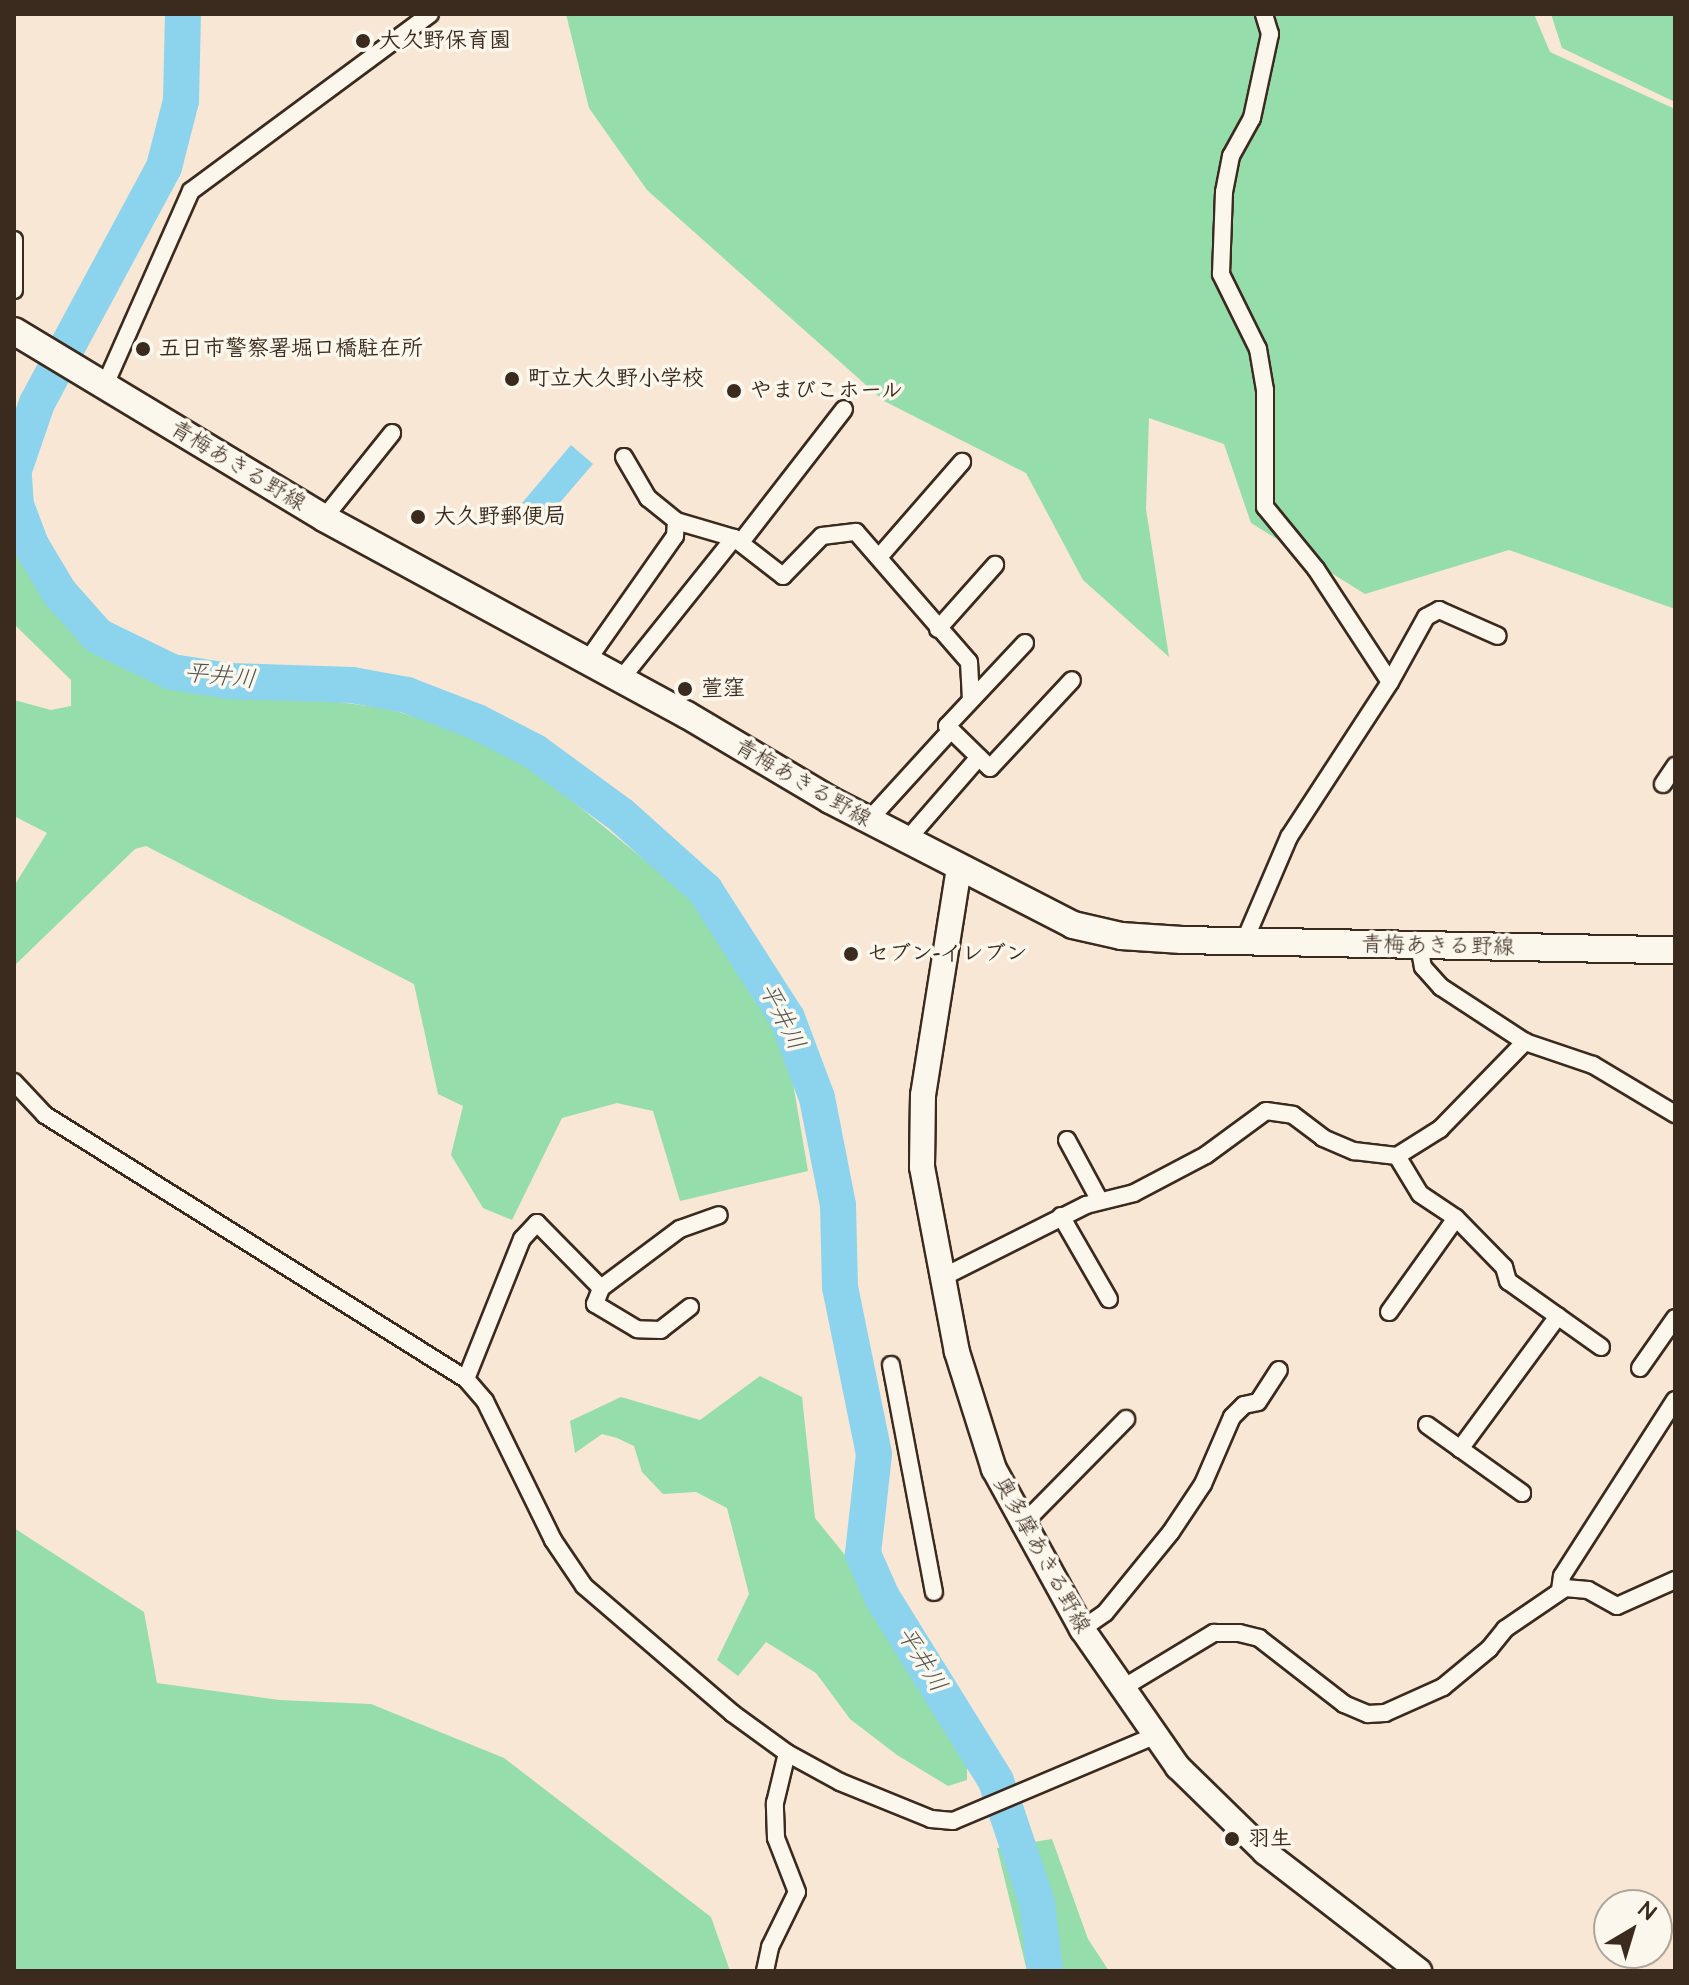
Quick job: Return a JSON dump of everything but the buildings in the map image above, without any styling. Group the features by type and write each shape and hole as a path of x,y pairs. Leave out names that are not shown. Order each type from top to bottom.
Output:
{"main road":[{"name":"青梅あきる野線","path":"14,331 324,518 621,679 868,821 1093,931 1244,942 1675,950"},
{"name":"奥多摩あきる野線","path":"959,868 922,1117 927,1210 945,1276 972,1412 1021,1526 1082,1629 1154,1736 1265,1852 1419,1971"}],"street":[{"path":"100,382 191,191 430,14"},
{"path":"1264,14 1270,34 1252,118 1231,156 1224,192 1221,274 1258,349 1265,390 1265,507 1316,569 1390,682"},
{"path":"14,240 14,290"},
{"path":"621,679 844,409"},
{"path":"324,518 392,433"},
{"path":"624,457 648,498 676,521 738,540 783,576 822,536 856,532 969,662 971,699"},
{"path":"880,556 962,462"},
{"path":"587,661 675,536 676,521"},
{"path":"938,629 995,565"},
{"path":"1244,942 1289,837 1390,682 1426,617 1439,610 1498,636"},
{"path":"1025,643 947,726 990,768 1072,680"},
{"path":"868,821 951,730"},
{"path":"906,841 979,757"},
{"path":"1663,784 1675,766"},
{"path":"1419,945 1423,967 1441,987 1525,1042 1593,1065 1675,1114"},
{"path":"945,1276 1061,1216 1100,1201 1134,1193 1206,1155 1266,1111 1293,1115 1323,1138 1354,1151 1397,1156 1440,1129 1525,1042"},
{"path":"14,1082 45,1115 466,1379 485,1401 553,1540 584,1586 732,1713 787,1753 840,1782 931,1819 953,1821 1033,1791 1154,1736"},
{"path":"1067,1140 1100,1201"},
{"path":"1397,1156 1420,1194 1456,1218 1504,1267 1508,1281 1601,1347"},
{"path":"690,1307 661,1330 637,1329 595,1304 601,1288 680,1229 719,1215"},
{"path":"1061,1216 1109,1299"},
{"path":"1389,1312 1456,1218"},
{"path":"466,1379 522,1239 537,1223 601,1288"},
{"path":"1460,1449 1558,1316"},
{"path":"1640,1368 1675,1318"},
{"path":"891,1365 934,1592"},
{"path":"1082,1629 1105,1613 1171,1532 1203,1484 1232,1417 1244,1405 1258,1402 1279,1370"},
{"path":"1560,1590 1562,1576 1675,1400"},
{"path":"1021,1526 1126,1419"},
{"path":"1427,1425 1522,1493"},
{"path":"1121,1689 1214,1633 1239,1633 1259,1638 1344,1704 1368,1714 1385,1713 1443,1687 1489,1649 1505,1629 1560,1590 1588,1590 1617,1606 1675,1580"},
{"path":"765,1971 770,1947 797,1892 776,1838 775,1803 787,1753"}],"green space":[{"path":"566,14 1534,14 1550,52 1675,109 1675,609 1509,550 1365,594 1251,523 1224,444 1149,418 1146,509 1169,657 1083,580 1026,473 884,401 647,190 589,108"},
{"path":"1551,14 1675,14 1675,102 1562,48"},
{"path":"14,543 78,632 198,682 389,709 500,742 695,901 787,1048 808,1171 680,1201 653,1111 617,1103 562,1118 512,1220 483,1208 451,1155 463,1106 438,1094 414,984 146,846 135,849 14,966 14,886 47,833 14,816 14,700 51,710 71,706 71,680 14,624"},
{"path":"760,1376 802,1397 815,1518 870,1586 967,1764 967,1780 948,1786 897,1755 850,1719 816,1673 766,1642 738,1676 717,1660 749,1594 727,1508 696,1492 663,1494 642,1472 634,1446 617,1438 602,1434 575,1453 570,1421 621,1397 700,1420"},
{"path":"14,1528 144,1612 157,1683 279,1700 371,1704 504,1758 711,1917 730,1971 14,1971"},
{"path":"1052,1839 1088,1939 1109,1971 1027,1971 997,1848"}],"water":[{"path":"571,445 593,464 544,521 522,503"}],"waterway":[{"name":"平井川","path":"14,470 37,403 164,167 181,101 183,14"},
{"name":"平井川","path":"14,477 16,505 31,545 59,592 98,636 172,672 228,681 352,685 407,695 477,722 535,752 621,815 705,890 787,1018 817,1098 838,1205 840,1287 874,1454 863,1554 882,1597 996,1781 1037,1903 1045,1971"}],"place":[{"name":"大久野保育園","path":"363,41"},
{"name":"五日市警察署堀口橋駐在所","path":"143,349"},
{"name":"町立大久野小学校","path":"512,379"},
{"name":"やまびこホール","path":"734,391"},
{"name":"大久野郵便局","path":"418,517"},
{"name":"萱窪","path":"685,689"},
{"name":"セブン-イレブン","path":"851,954"},
{"name":"羽生","path":"1232,1839"}]}
